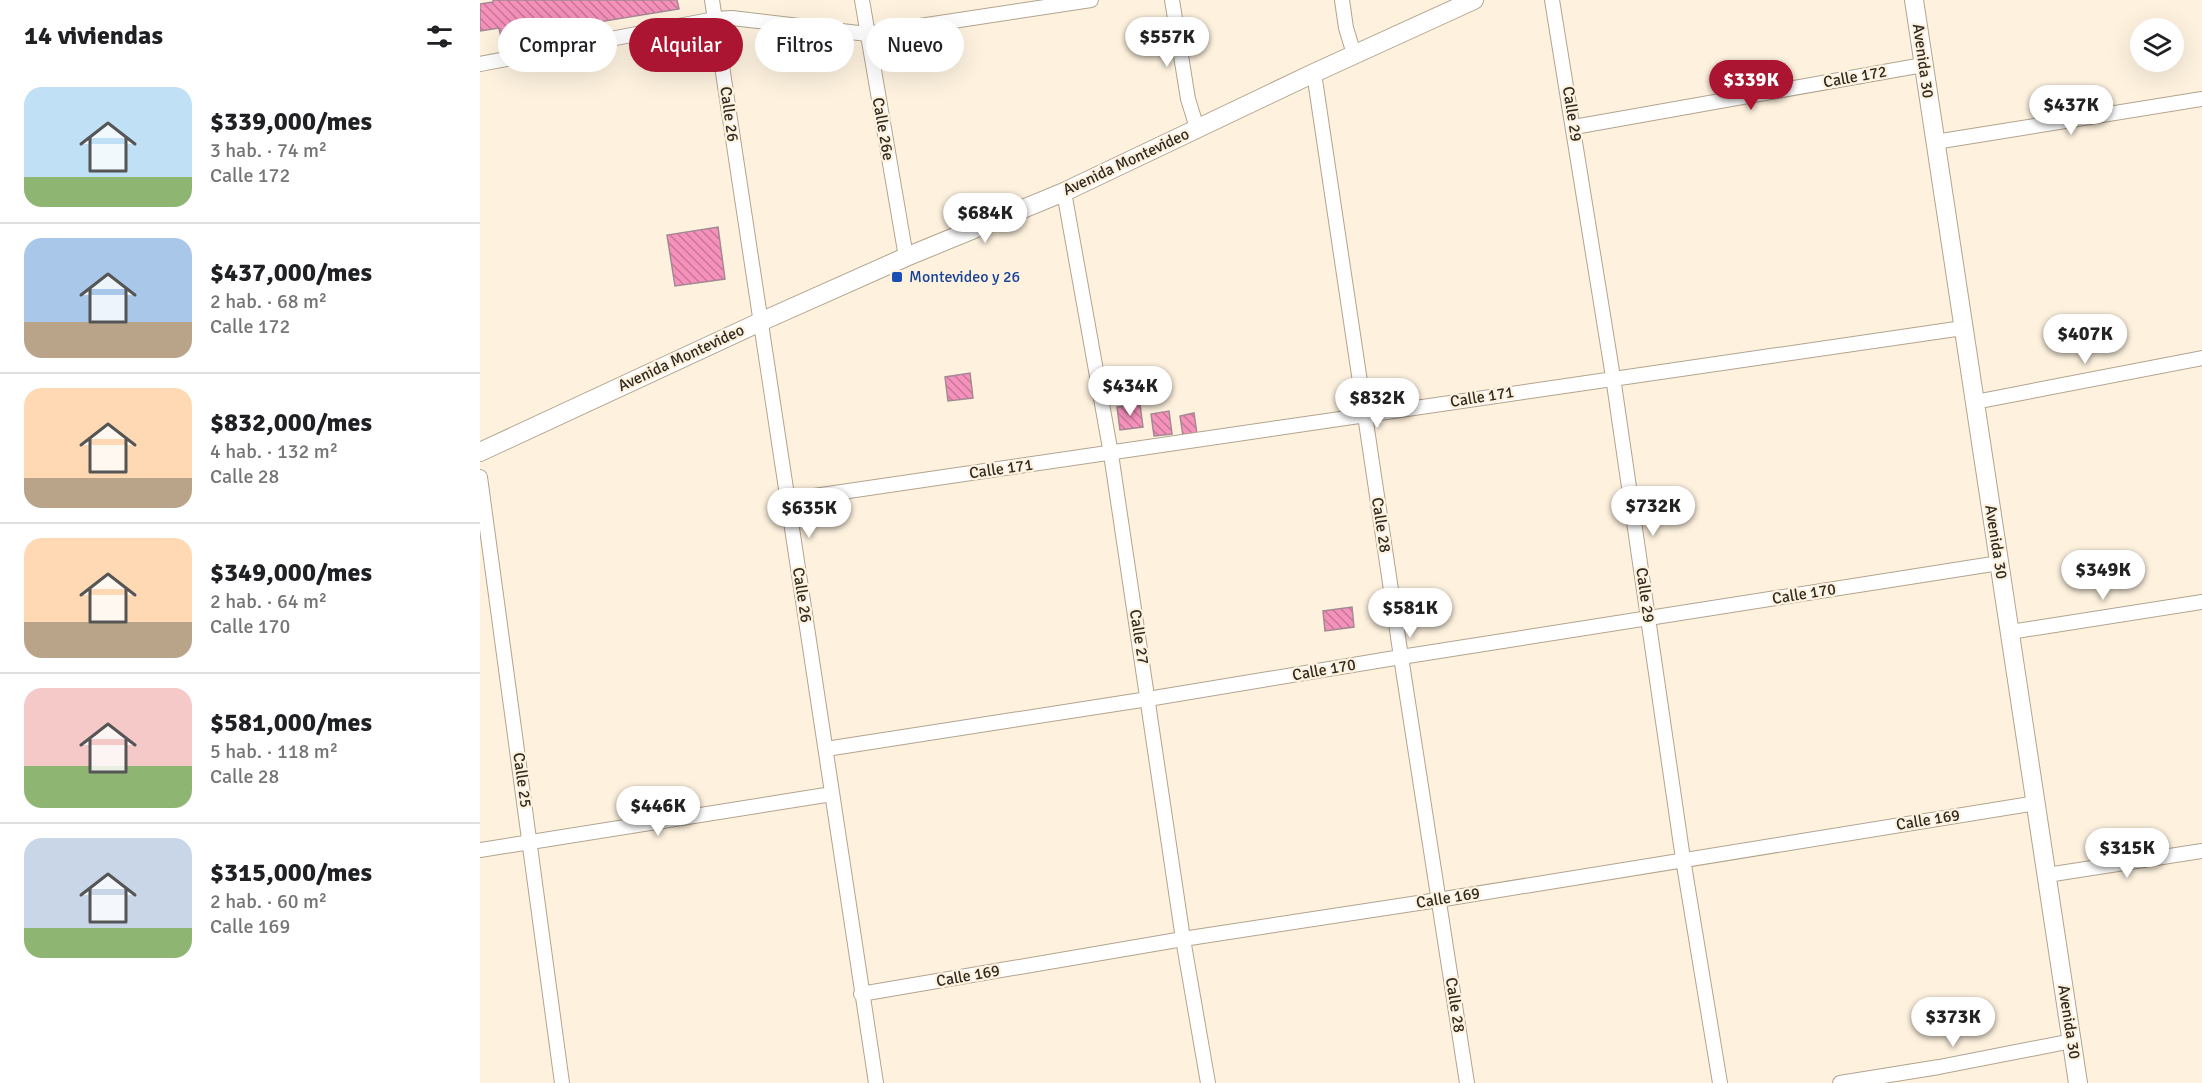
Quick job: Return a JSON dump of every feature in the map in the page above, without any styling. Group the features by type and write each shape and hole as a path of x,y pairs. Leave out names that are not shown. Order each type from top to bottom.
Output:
{"street":[{"name":"Calle 26","path":"712,0 715,18"},
{"name":"Calle 26e","path":"862,0 866,27"},
{"path":"964,19 1091,0"},
{"path":"1172,0 1188,99 1197,128"},
{"path":"1342,0 1346,28 1354,54"},
{"name":"Avenida Montevideo","path":"480,452 760,322 1064,192 1354,54 1474,0"},
{"name":"Calle 29","path":"1552,0 1613,377 1683,859 1720,1083"},
{"name":"Avenida 30","path":"1914,0 2078,1083"},
{"path":"743,19 866,34"},
{"path":"480,64 629,35"},
{"name":"Calle 172","path":"1574,127 1923,65"},
{"name":"Calle 26","path":"723,72 876,1083"},
{"name":"Calle 26e","path":"874,72 906,258"},
{"name":"Calle 28","path":"1314,73 1467,1083"},
{"path":"1935,142 2202,99"},
{"name":"Calle 27","path":"1064,192 1111,454 1183,939 1208,1083"},
{"name":"Calle 171","path":"787,500 1111,454 1613,377 1963,328"},
{"path":"1975,402 2202,358"},
{"name":"Calle 25","path":"480,477 562,1083"},
{"name":"Calle 170","path":"826,749 1999,563"},
{"path":"2010,632 2202,602"},
{"path":"480,850 832,794"},
{"name":"Calle 169","path":"861,994 1183,939 2036,803"},
{"path":"2047,875 2202,851"},
{"path":"1840,1083 2072,1041"}],"building":[{"path":"493,0 677,0 679,9 617,19 498,18 498,28 480,31 480,4 493,2"},
{"path":"718,227 725,279 675,286 667,235"},
{"path":"970,373 973,398 948,401 945,377"},
{"path":"1140,404 1143,427 1120,430 1117,407"},
{"path":"1169,411 1172,434 1154,436 1151,414"},
{"path":"1194,413 1197,434 1183,436 1180,416"},
{"path":"1352,607 1354,627 1325,631 1323,611"}],"place":[{"name":"Montevideo y 26","path":"897,277"}]}
